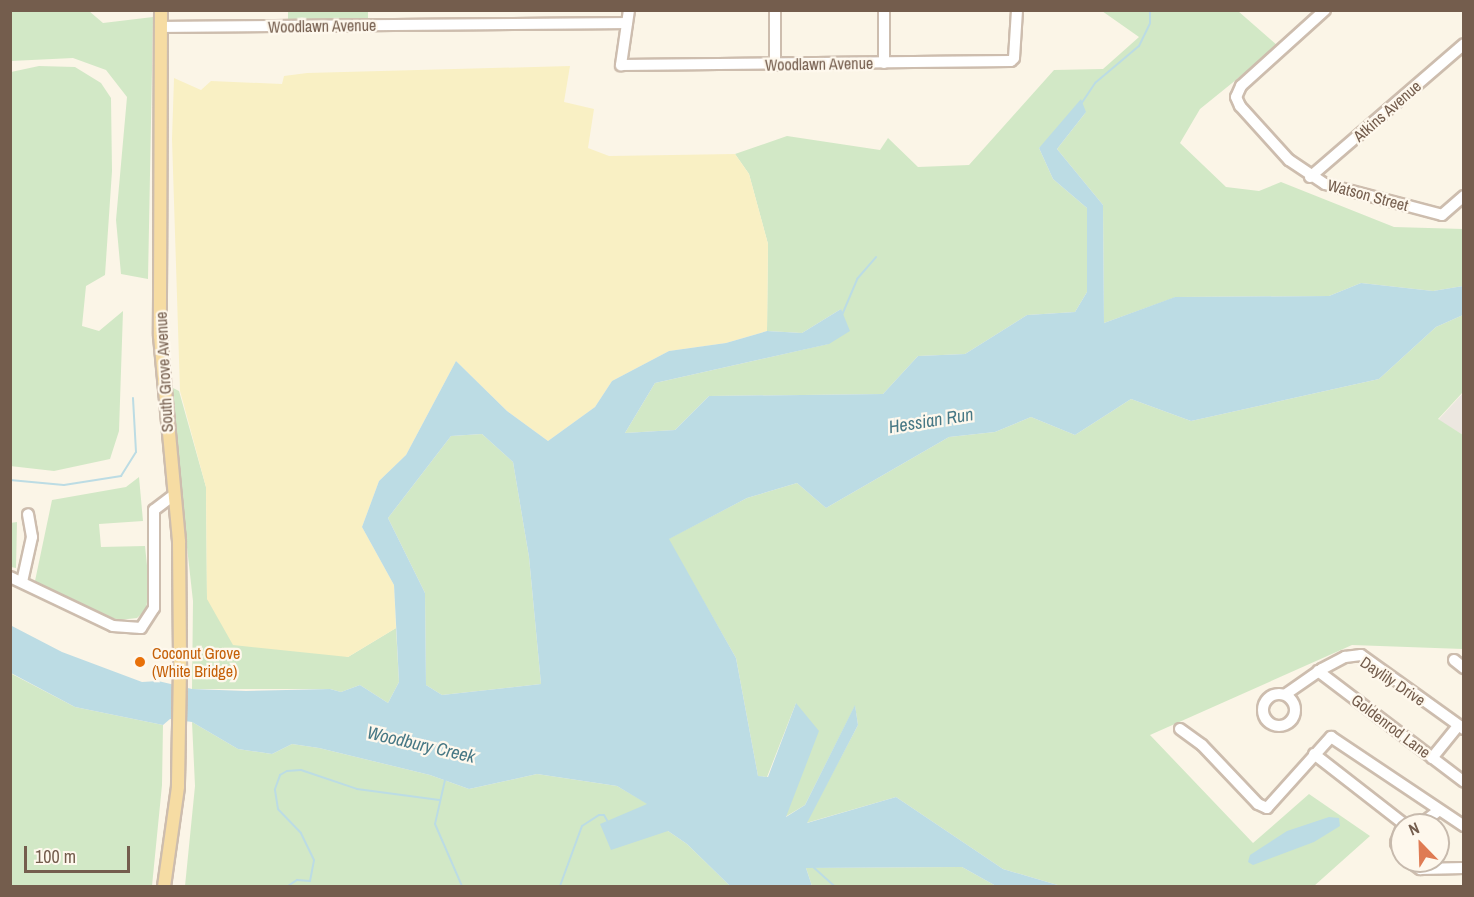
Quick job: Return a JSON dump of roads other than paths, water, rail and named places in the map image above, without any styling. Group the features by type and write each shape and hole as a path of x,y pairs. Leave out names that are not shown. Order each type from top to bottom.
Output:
{"main road":[{"name":"South Grove Avenue","path":"161,10 160,336 175,494 180,668 178,787 164,886"}],"street":[{"path":"499,10 499,23"},
{"path":"627,22 629,10"},
{"path":"775,10 775,65"},
{"path":"884,10 884,63"},
{"name":"Woodlawn Avenue","path":"161,27 627,22 621,65 1002,62 1014,58 1017,10"},
{"name":"Watson Street","path":"1325,10 1242,85 1236,97 1240,106 1289,160 1310,177 1338,189 1442,215 1464,196"},
{"name":"Atkins Avenue","path":"1310,177 1464,44"},
{"path":"10,577 113,626 141,627 154,608 154,510 175,494"},
{"path":"22,582 32,537 28,513"},
{"name":"Daylily Drive","path":"1318,671 1345,657 1361,655 1461,728"},
{"path":"1454,660 1464,668"},
{"path":"1286,694 1318,671"},
{"name":"Goldenrod Lane","path":"1318,671 1464,782"},
{"path":"1432,758 1461,728"},
{"path":"1180,729 1202,746 1258,804 1267,808 1331,737 1339,739 1464,826"},
{"path":"1314,754 1390,815"},
{"path":"1435,813 1439,810"}],"water":[{"path":"1081,99 1086,112 1057,149 1103,205 1104,323 1175,297 1329,296 1361,283 1433,291 1463,286 1463,315 1436,327 1379,379 1191,421 1131,399 1075,435 1031,417 995,432 949,437 826,508 797,483 747,498 669,539 736,658 758,776 768,777 796,703 819,731 786,817 805,805 855,705 858,725 807,823 896,797 1003,869 1061,886 996,886 962,867 806,868 812,886 730,886 687,844 668,831 611,850 600,824 647,804 617,786 537,774 469,789 430,775 319,748 292,744 272,754 238,749 192,722 170,719 163,725 75,707 11,673 10,625 62,652 142,682 158,681 192,689 246,691 330,689 341,692 360,685 388,703 399,682 394,585 362,527 379,481 406,455 456,361 507,411 548,441 595,407 612,381 669,351 726,343 767,331 802,333 841,309 850,331 829,344 655,383 625,433 675,430 709,396 883,394 918,356 965,354 1027,315 1075,312 1087,292 1087,208 1053,179 1039,148","holes":["482,434 513,462 529,557 541,684 442,695 426,685 425,593 388,518 451,436"]},
{"path":"1329,817 1339,818 1340,826 1314,842 1253,865 1248,862 1250,855 1287,831"}],"waterway":[{"path":"1081,104 1095,83 1139,46 1150,23 1150,10"},
{"path":"842,315 857,279 876,257"},
{"path":"10,480 64,485 121,476 136,452 133,398"},
{"path":"288,886 297,880 310,881 314,860 301,833 278,809 275,789 280,775 287,771 301,770 357,789 439,800"},
{"path":"445,780 435,824 462,886"},
{"path":"560,886 582,826 599,815 604,815 608,822"},
{"path":"812,866 834,886"}],"place":[{"name":"Coconut Grove (White Bridge)","path":"140,662"}],"water label":[{"name":"Hessian Run","path":"931,421"},
{"name":"Woodbury Creek","path":"421,745"}]}
